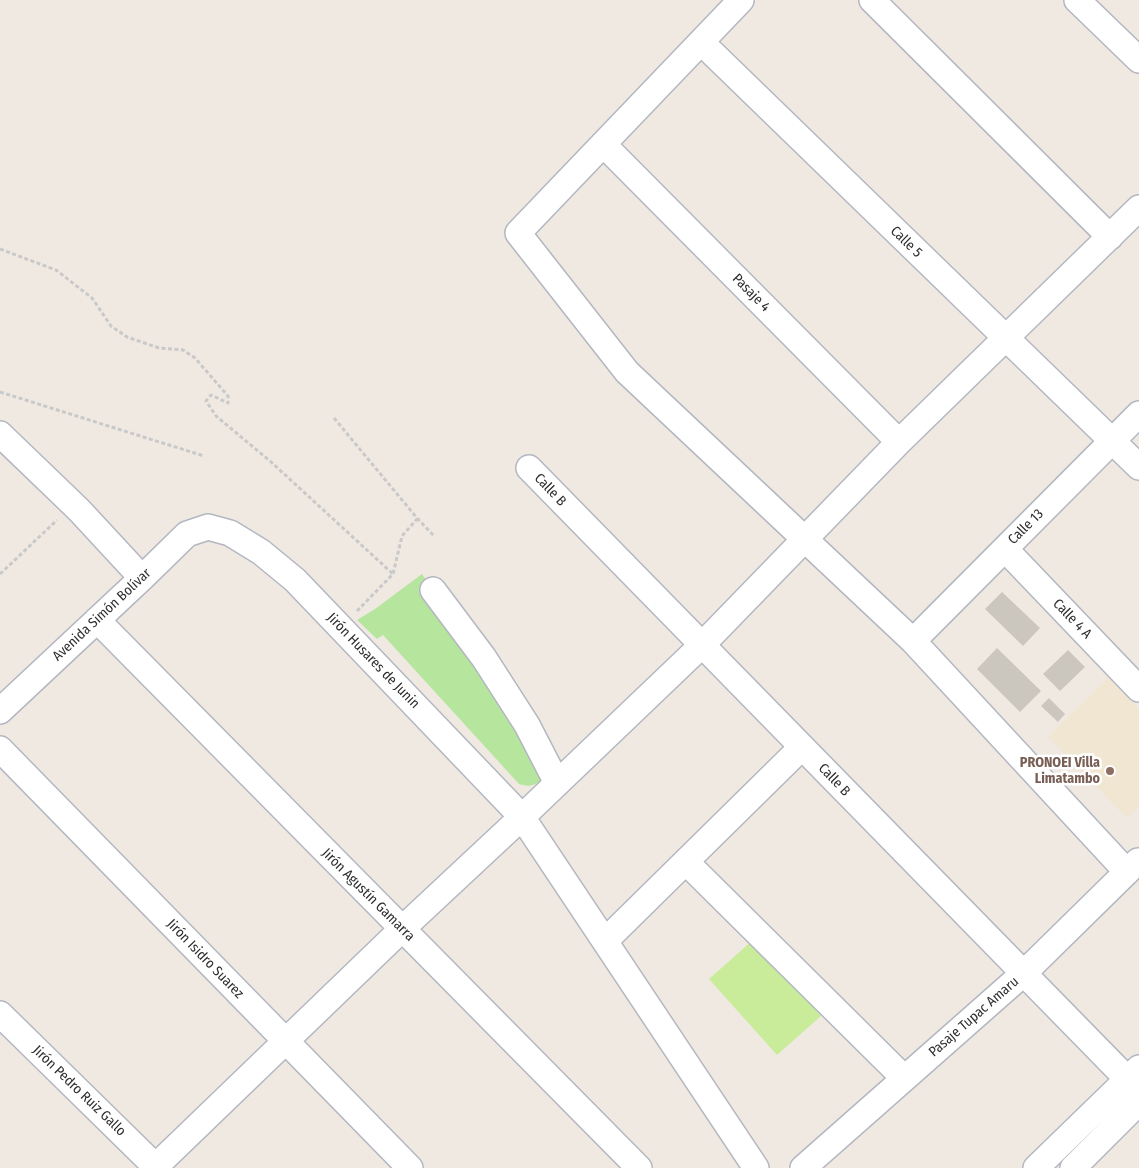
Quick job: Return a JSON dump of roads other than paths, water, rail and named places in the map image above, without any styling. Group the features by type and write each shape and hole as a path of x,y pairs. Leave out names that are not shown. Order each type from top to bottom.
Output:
{"street":[{"path":"741,0 518,233 627,372 913,641 1133,866"},
{"path":"872,0 1110,237"},
{"path":"1077,0 1139,60"},
{"name":"Calle 5","path":"701,42 1139,466"},
{"name":"Pasaje 4","path":"604,144 899,442"},
{"path":"156,1168 402,929 702,645 899,442 1139,208"},
{"name":"Calle 13","path":"913,641 1139,414"},
{"path":"0,434 73,504 142,578"},
{"name":"Calle B","path":"529,468 1024,973 1135,1080"},
{"name":"Avenida Simón Bolívar","path":"0,711 187,534 208,527"},
{"name":"Jirón Husares de Junin","path":"208,527 230,532 261,552 295,580 522,817 756,1168"},
{"name":"Calle 4 A","path":"1005,549 1139,688"},
{"path":"433,590 484,658 521,716 557,783"},
{"name":"Jirón Agustín Gamarra","path":"97,620 639,1168"},
{"path":"605,941 802,747"},
{"name":"Jirón Isidro Suarez","path":"0,749 410,1168"},
{"path":"686,862 904,1078"},
{"name":"Pasaje Tupac Amaru","path":"803,1168 1024,973 1133,866"},
{"name":"Jirón Pedro Ruiz Gallo","path":"0,1014 156,1168"},
{"path":"1036,1168 1135,1080"},
{"path":"1073,1168 1139,1102"}],"place":[{"name":"PRONOEI Villa Limatambo","path":"1110,771"}]}
